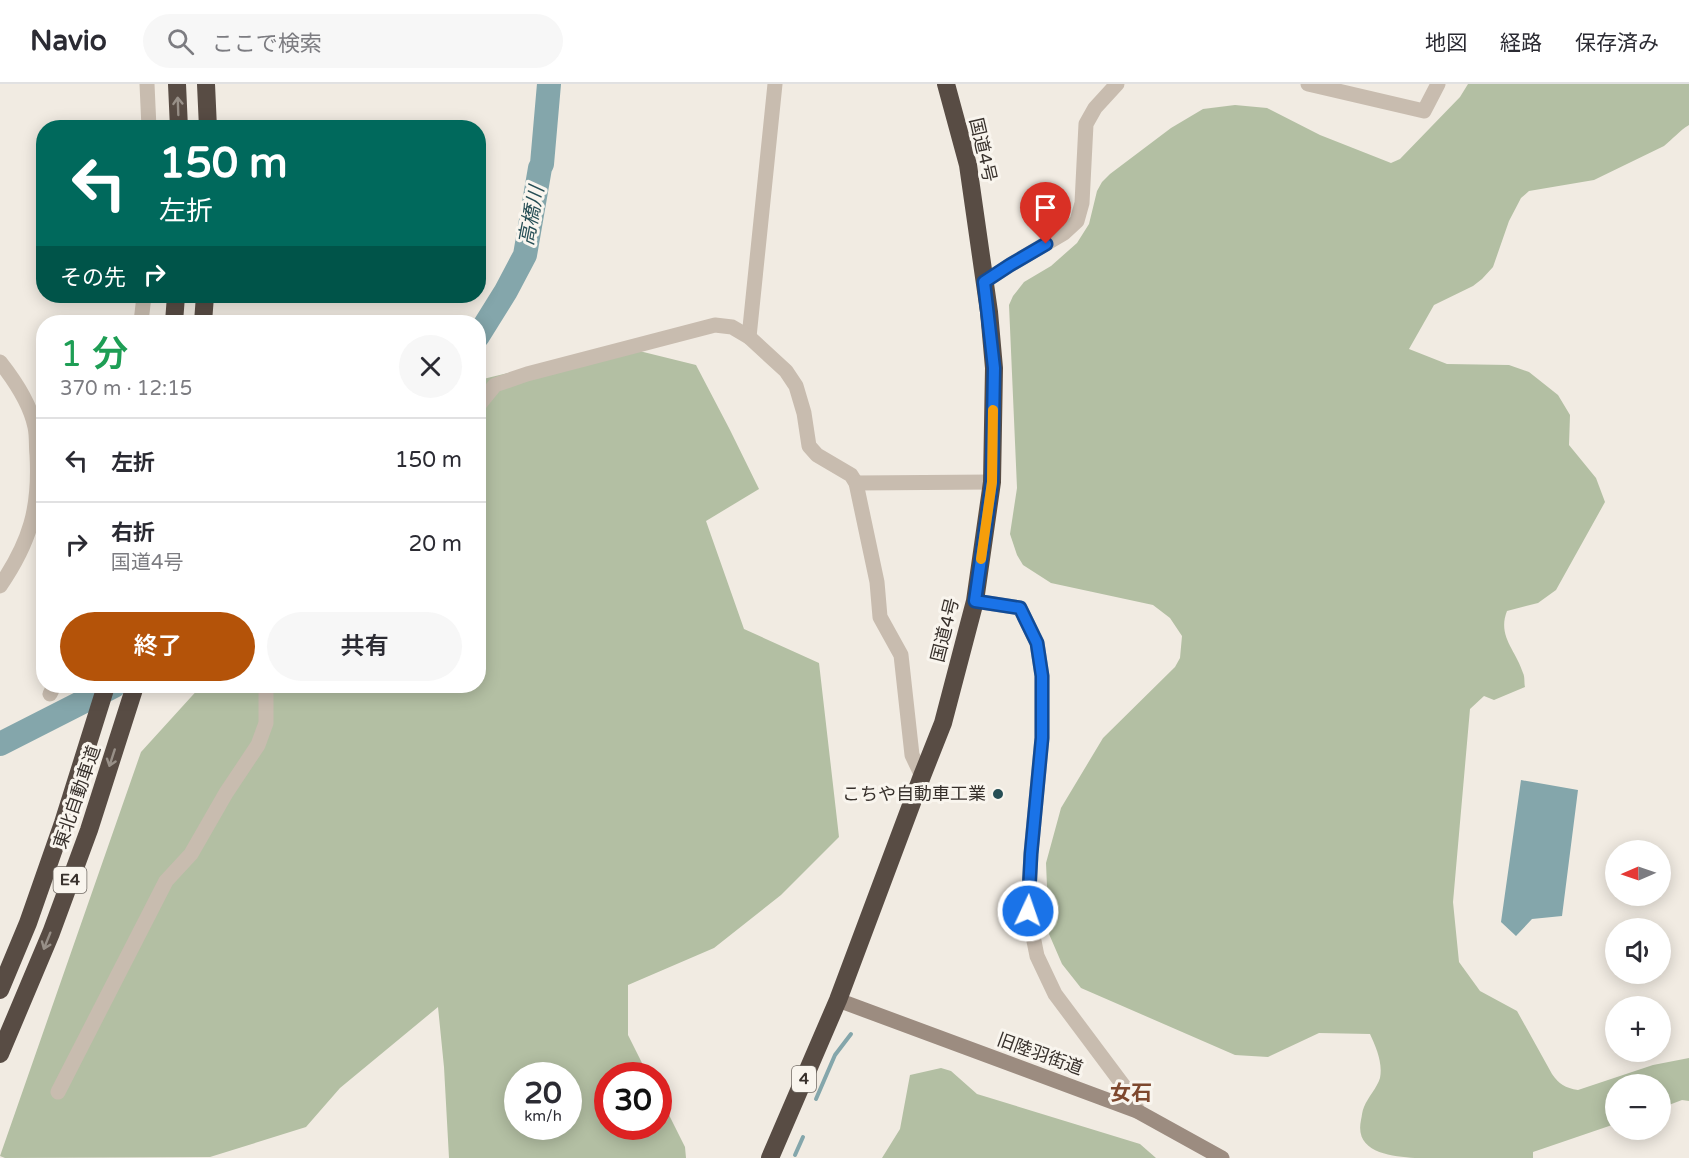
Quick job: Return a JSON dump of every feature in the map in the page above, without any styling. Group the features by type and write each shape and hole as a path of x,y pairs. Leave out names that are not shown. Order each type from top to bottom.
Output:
{"highway":[{"path":"177,84 179,120"},
{"path":"206,84 208,120"},
{"name":"国道4号","path":"770,1158 838,1000 943,723 975,601 992,482 994,368 968,165 946,84"},
{"name":"東北自動車道","path":"0,990 32,912 104,693"},
{"name":"東北自動車道","path":"0,1054 55,923 89,830 133,694"}],"street":[{"path":"147,84 149,120"},
{"path":"749,338 776,84"},
{"path":"984,282 1064,233 1077,221 1082,203 1086,124 1095,108 1117,84"},
{"path":"1308,84 1424,111 1438,84"},
{"path":"486,396 495,385 526,374 716,325 732,327 749,338 786,370 796,386 804,412 809,446 817,455 851,475 856,483 877,582 880,617 901,655 912,755 922,776"},
{"path":"0,362 14,380 28,407 35,428 36,450"},
{"path":"856,483 992,482"},
{"path":"0,586 23,548 36,503"},
{"path":"975,601 1020,608 1037,643 1042,676 1042,738 1028,911 1037,956 1054,994 1135,1101 1137,1111"},
{"path":"58,1092 166,880 191,854 226,793 258,745 266,723 266,693"},
{"name":"旧陸羽街道","path":"838,1000 1137,1111 1222,1158"}],"green space":[{"path":"1468,84 1689,84 1689,125 1664,146 1594,180 1529,191 1521,198 1509,221 1493,267 1473,286 1434,305 1409,349 1447,364 1509,365 1529,372 1558,395 1570,415 1569,445 1596,478 1605,502 1556,590 1538,603 1507,611 1504,628 1524,675 1525,687 1494,700 1484,696 1470,709 1453,902 1459,962 1480,991 1517,1011 1552,1074 1563,1085 1578,1090 1605,1081 1605,1127 1533,1152 1533,1158 1415,1158 1386,1154 1369,1146 1363,1140 1360,1131 1361,1120 1363,1109 1379,1082 1381,1072 1378,1055 1370,1034 1319,1033 1268,1057 1235,1055 1081,988 1062,964 1049,934 1046,863 1061,808 1103,738 1175,667 1180,658 1182,636 1170,618 1153,605 1051,583 1023,565 1010,534 1017,488 1009,305 1024,282 1051,266 1077,243 1089,224 1097,191 1110,174 1171,128 1203,109 1235,105 1267,108 1320,135 1391,163 1400,159 1460,97"},
{"path":"619,346 696,365 759,489 706,521 744,629 819,663 839,837 781,895 714,948 628,985 628,1035 642,1062 594,1062 594,1140 672,1140 672,1121 685,1147 686,1158 449,1158 438,1007 340,1088 306,1127 210,1157 5,1158 0,1156 141,752 195,693 486,693 486,378"},
{"path":"1689,1058 1689,1101 1682,1100 1671,1104 1671,1074 1626,1074 1653,1065"},
{"path":"941,1068 951,1071 977,1094 1140,1144 1156,1158 882,1158 900,1129 910,1075"}],"water":[{"path":"1521,780 1578,790 1562,916 1532,919 1516,936 1501,922"}],"waterway":[{"name":"高橋川","path":"486,323 525,255 542,164 549,84"},
{"name":"高橋川","path":"0,744 100,693"},
{"path":"816,1099 835,1055 851,1034"},
{"path":"795,1155 803,1137"}],"slow traffic":[{"path":"981,559 992,482 993,410"}],"place":[{"name":"こちや自動車工業","path":"998,794"}],"district":[{"name":"女石","path":"1131,1093"}],"route":[{"path":"1028,911 1042,738 1042,676 1037,643 1020,608 975,601 992,482 994,368 984,282 1046,244"}]}
